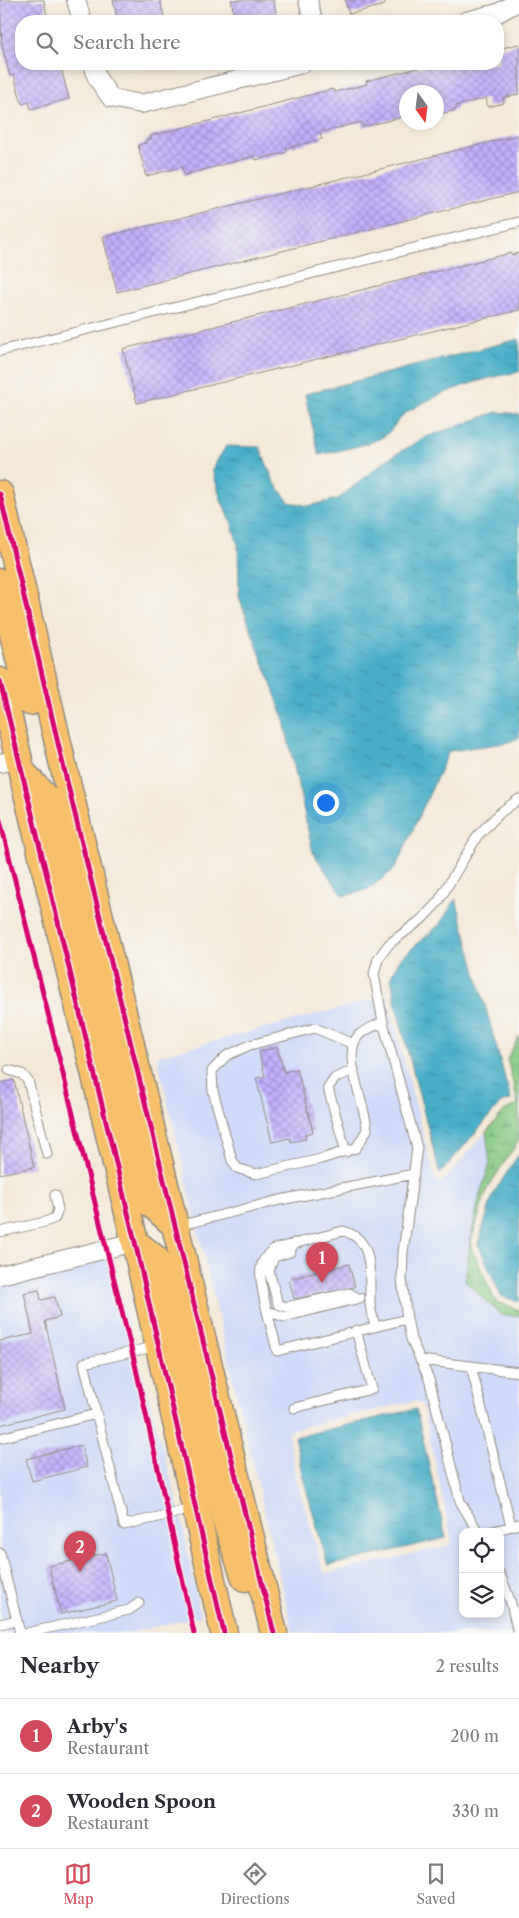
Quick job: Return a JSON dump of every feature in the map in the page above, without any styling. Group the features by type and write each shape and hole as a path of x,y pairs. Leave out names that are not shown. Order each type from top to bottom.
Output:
{"main road":[{"path":"0,494 64,769 273,1633"},
{"path":"0,582 34,716 64,769"},
{"path":"0,681 13,764 135,1242 224,1633"},
{"path":"13,764 49,802 139,1173 151,1204 176,1226"},
{"path":"135,1242 156,1260 167,1280 225,1519 250,1594 273,1633"}],"street":[{"path":"76,0 80,15"},
{"path":"308,0 312,15"},
{"path":"490,15 498,13 519,1"},
{"path":"94,70 96,78 111,98 142,104 278,70"},
{"path":"0,1275 135,1242"}],"lane":[{"path":"0,351 519,222"},
{"path":"476,1528 460,1501 428,1379 411,1339 407,1319 402,1279 403,1252 417,1148 384,1022 374,974 378,959 389,944 422,919 438,902 478,835 500,812 519,799"},
{"path":"353,1044 315,1028 250,1045 226,1056 212,1071 213,1091 232,1160 237,1168 256,1174 356,1148 367,1130 352,1060 353,1044 360,1034 384,1022"},
{"path":"8,1070 22,1074 28,1081 47,1154"},
{"path":"346,1152 328,1088 335,1078 354,1070"},
{"path":"176,1226 280,1200 414,1174"},
{"path":"0,1232 55,1218 58,1210 56,1194"},
{"path":"374,1326 370,1296 370,1262 364,1248 353,1233 343,1231 274,1249 266,1255 261,1268 277,1351 356,1330 407,1319"},
{"path":"294,1244 290,1252 274,1257 269,1271 278,1304 286,1307 349,1293 358,1298"},
{"path":"268,1311 284,1317 370,1296"},
{"path":"273,1332 284,1317"},
{"path":"294,1408 372,1389 356,1330"},
{"path":"159,1345 84,1364 124,1525 195,1508"},
{"path":"420,1360 519,1372"},
{"path":"471,1366 515,1525"},
{"path":"0,1438 96,1414"},
{"path":"0,1553 20,1633"},
{"path":"504,1585 511,1603 518,1633"},
{"path":"27,1633 129,1610 139,1603"},
{"path":"0,1624 17,1620"}],"shaded area":[{"path":"387,996 435,1180 441,1182 445,1179 486,1132 487,1134 490,1163 480,1194 471,1236 465,1281 501,1315 519,1316 519,1633 293,1633 157,1056","holes":["414,1401 420,1403 423,1407 452,1541 448,1546 328,1573 324,1572 295,1475 288,1433 293,1429"]},
{"path":"113,1257 123,1305 178,1504 201,1616 129,1633 0,1633 0,1285"}],"green space":[{"path":"519,1036 519,1140 487,1189 471,1241 471,1247 496,1302 519,1310 519,1316 501,1315 465,1281 471,1236 480,1194 490,1163 486,1132 505,1110 518,1103 507,1059"}],"water":[{"path":"519,339 519,372 489,378 447,392 407,412 387,434 379,439 319,455 305,394"},
{"path":"497,412 519,414 519,738 505,743 449,751 395,869 367,890 343,896 313,853 283,716 239,597 238,545 231,521 221,500 212,469 226,446 260,447 274,482 289,502 309,506 338,499 386,460 426,437"},
{"path":"456,899 511,1100 501,1103 440,1174 396,1006 391,977 399,960 439,925"},
{"path":"519,1154 519,1302 501,1296 478,1244 493,1194"},
{"path":"416,1409 446,1538 328,1566 302,1474 295,1437"}],"building":[{"path":"0,0 44,0 47,15 15,15 15,70 62,70 69,99 31,109 29,102 22,104 14,75 10,76 2,46"},
{"path":"113,0 160,0 164,15 117,15"},
{"path":"231,0 273,0 277,15 235,15"},
{"path":"345,0 385,0 385,5 349,14"},
{"path":"519,44 519,94 503,98 504,103 488,107 486,98 456,106 456,110 444,113 444,85 399,85 399,118 363,127 362,122 320,132 322,139 286,148 287,152 256,160 255,156 184,175 182,167 146,176 138,145 146,143 146,140 151,139 150,136 333,89 334,92 360,86 367,84 366,81 410,70 504,70 504,48"},
{"path":"519,135 519,192 117,292 103,237"},
{"path":"511,253 511,255 519,253 519,310 137,403 123,349"},
{"path":"277,1047 284,1072 297,1069 313,1132 305,1134 306,1139 291,1142 290,1138 272,1142 256,1078 265,1076 259,1052"},
{"path":"14,1080 34,1167 0,1174 0,1083"},
{"path":"349,1264 355,1287 294,1299 289,1279"},
{"path":"39,1290 41,1300 55,1297 60,1317 45,1321 65,1409 0,1425 0,1341 33,1334 24,1293"},
{"path":"81,1445 87,1467 32,1481 26,1459"},
{"path":"106,1553 117,1601 61,1614 49,1566"}],"cycle path":[{"path":"0,494 64,769 274,1633"},
{"path":"0,681 135,1242 224,1633"},
{"path":"0,820 135,1364 194,1633"}],"place":[{"name":"Arby's","path":"322,1283"},
{"name":"Wooden Spoon","path":"80,1572"}]}
